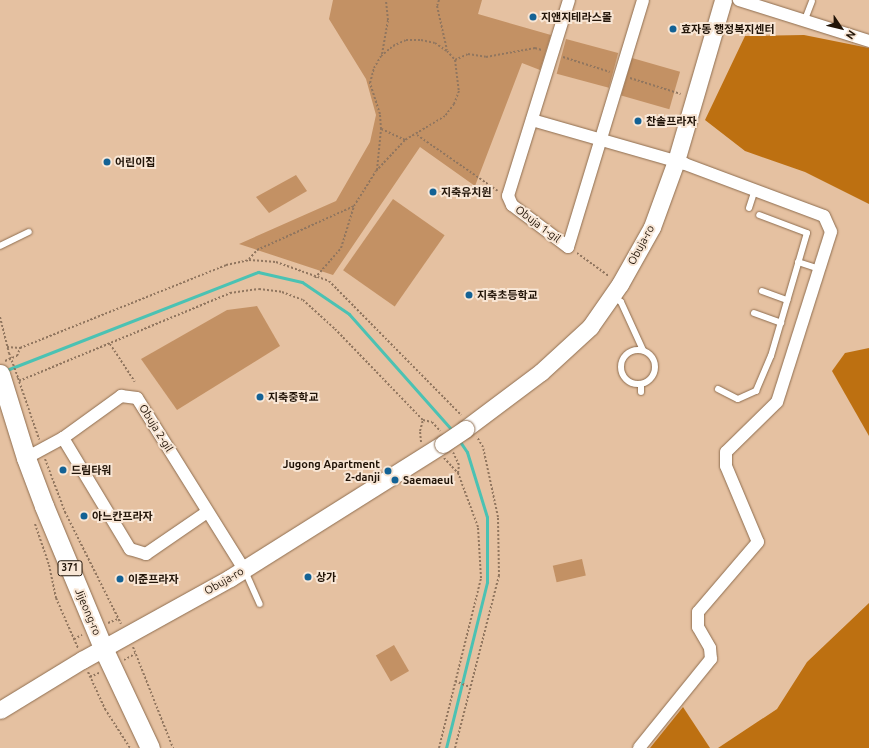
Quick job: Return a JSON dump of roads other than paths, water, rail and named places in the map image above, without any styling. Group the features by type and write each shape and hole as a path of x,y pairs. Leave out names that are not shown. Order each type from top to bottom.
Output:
{"main road":[{"name":"Obuja-ro","path":"0,710 103,648 244,569 444,444 546,367 590,327 613,296 652,227 676,161 723,0"},
{"name":"Jijeong-ro","path":"10,379 26,458 103,648 150,748"}],"street":[{"name":"Obuja 1-gil","path":"568,0 553,54 508,196 512,205 568,247 643,0"},
{"path":"739,0 804,22 869,41"},
{"path":"532,120 600,138 676,161 755,190 824,216 832,232 777,402 726,452 726,466 758,542 698,612 698,627 710,648 711,659 639,748"},
{"name":"Obuja 2-gil","path":"26,458 63,438 121,396 137,398 244,569"},
{"path":"63,438 130,549 146,554 208,512"}],"lane":[{"path":"804,22 812,1"},
{"path":"748,208 755,190"},
{"path":"718,389 738,399 756,391 771,356 807,233 759,215"},
{"path":"0,246 29,232"},
{"path":"798,262 820,269"},
{"path":"762,291 787,300"},
{"path":"613,296 621,302 643,350 652,356 656,368 651,379 641,384 626,378 622,363 627,354 643,350"},
{"path":"754,313 781,324"},
{"path":"641,384 641,392"},
{"path":"244,569 260,604"}],"waterway":[{"path":"4,371 258,272 302,282 349,314 453,431"},
{"path":"446,748 487,582 487,517 467,452 459,440"}],"place":[{"name":"지앤지테라스몰","path":"533,17"},
{"name":"효자동 행정복지센터","path":"673,29"},
{"name":"찬솔프라자","path":"638,121"},
{"name":"어린이집","path":"107,162"},
{"name":"지축유치원","path":"433,192"},
{"name":"지축초등학교","path":"469,295"},
{"name":"지축중학교","path":"260,397"},
{"name":"드림타워","path":"63,470"},
{"name":"Jugong Apartment 2-danji","path":"388,471"},
{"name":"Saemaeul","path":"395,480"},
{"name":"아느칸프라자","path":"84,516"},
{"name":"상가","path":"308,577"},
{"name":"이준프라자","path":"120,579"}]}
